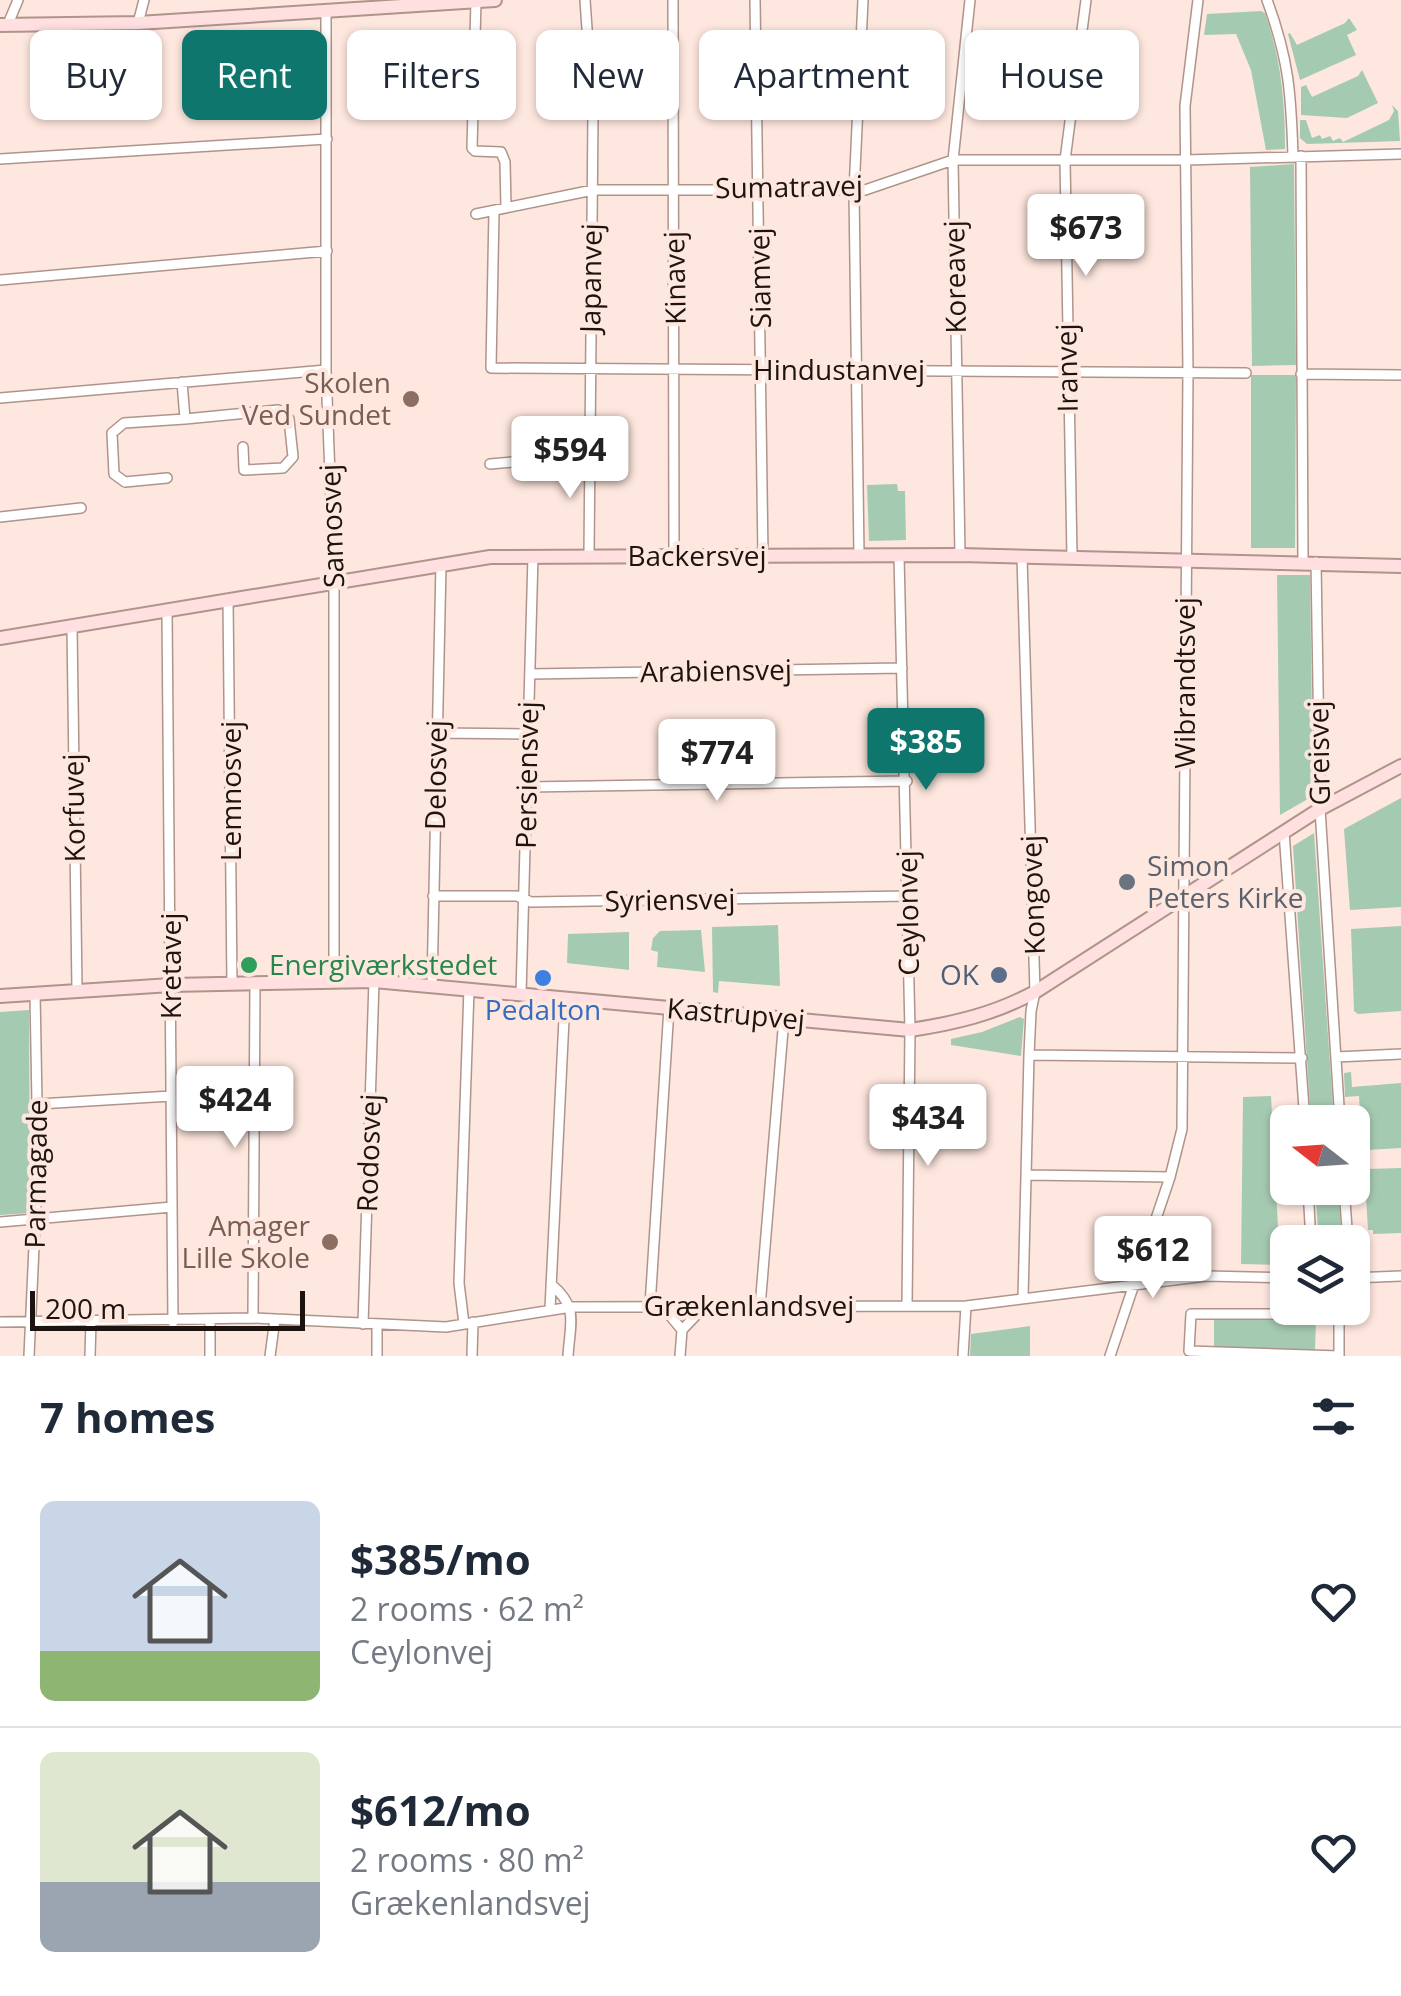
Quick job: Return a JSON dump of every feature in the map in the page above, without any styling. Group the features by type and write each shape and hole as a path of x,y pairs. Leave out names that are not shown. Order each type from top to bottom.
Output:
{"street":[{"path":"3,24 18,0"},
{"path":"138,23 144,0"},
{"path":"3,24 138,23 495,0"},
{"name":"Japanvej","path":"585,0 593,114 589,556"},
{"name":"Kinavej","path":"673,0 674,556"},
{"name":"Siamvej","path":"755,0 763,556"},
{"path":"860,556 854,191 863,0"},
{"name":"Koreavej","path":"960,555 954,160 970,0"},
{"name":"Iranvej","path":"1072,557 1065,160 1086,0"},
{"name":"Wibrandtsvej","path":"1110,1356 1170,1178 1182,1128 1188,372 1184,106 1198,0"},
{"name":"Greisvej","path":"1267,0 1284,46 1297,156 1301,374 1320,809 1339,1105"},
{"path":"476,1 472,148 501,152 505,162 506,208"},
{"name":"Samosvej","path":"326,10 326,370 334,581 334,981"},
{"path":"0,158 328,139"},
{"name":"Sumatravej","path":"476,214 593,190 854,191 954,160 1186,160 1401,154"},
{"name":"Hindustanvej","path":"494,211 491,368 1246,373"},
{"path":"0,280 326,251"},
{"path":"0,398 326,370"},
{"path":"1301,374 1401,375"},
{"path":"182,382 185,419"},
{"path":"167,478 125,482 114,474 112,434 124,423 278,410 289,419 293,457 283,468 244,470 243,447"},
{"path":"490,464 589,455"},
{"path":"0,516 82,508"},
{"name":"Backersvej","path":"0,638 490,557 960,555 1401,566"},
{"name":"Persiensvej","path":"521,994 533,556"},
{"name":"Ceylonvej","path":"899,556 910,1030 907,1306"},
{"name":"Kongovej","path":"1022,557 1036,992 1029,1055 1024,1298"},
{"name":"Delosvej","path":"432,986 442,564"},
{"name":"Lemnosvej","path":"228,599 232,984"},
{"name":"Kretavej","path":"167,610 172,1322"},
{"name":"Korfuvej","path":"72,626 77,990"},
{"name":"Arabiensvej","path":"530,674 902,668"},
{"path":"437,734 528,734"},
{"name":"Kastrupvej","path":"0,996 171,985 374,981 910,1030 969,1021 1036,992 1320,809 1401,766"},
{"path":"528,787 907,781"},
{"name":"Greisvej","path":"1284,832 1304,1105"},
{"name":"Syriensvej","path":"433,896 517,896 532,902 908,896"},
{"name":"Rodosvej","path":"364,1324 374,981"},
{"path":"253,1318 256,983"},
{"path":"470,989 458,1283 469,1323 472,1356"},
{"name":"Parmagade","path":"29,1356 39,1104 35,993"},
{"path":"550,1309 565,998"},
{"path":"669,1008 656,1306 682,1330"},
{"path":"760,1307 784,1018"},
{"path":"1336,1057 1401,1054"},
{"path":"1029,1055 1302,1058"},
{"path":"39,1104 171,1096"},
{"path":"1027,1174 1170,1178"},
{"path":"0,1222 172,1207"},
{"name":"Grækenlandsvej","path":"0,1322 253,1318 422,1327 570,1307 966,1306 1206,1276 1270,1278"},
{"path":"1370,1277 1401,1276"},
{"path":"551,1284 568,1299 570,1307 568,1356"},
{"path":"963,1356 966,1306"},
{"path":"680,1356 682,1330 703,1308"},
{"path":"1270,1312 1190,1314 1189,1352 1339,1356 1339,1325"},
{"path":"210,1320 210,1356"},
{"path":"270,1356 275,1320"},
{"path":"90,1356 91,1321"},
{"path":"377,1325 377,1356"}],"green space":[{"path":"1265,13 1278,64 1285,149 1266,150 1251,70 1236,34 1204,35 1207,14"},
{"path":"1349,18 1357,30 1347,35 1356,55 1300,80 1288,34 1297,45"},
{"path":"1362,70 1378,103 1347,118 1301,115 1301,87 1306,85 1312,97 1358,76"},
{"path":"1392,105 1398,111 1400,141 1307,144 1300,138 1300,120 1306,120 1312,138 1330,136 1333,141 1340,138 1343,142 1389,120 1394,111"},
{"path":"1294,164 1296,365 1252,366 1250,167"},
{"path":"1251,375 1296,375 1295,548 1251,548"},
{"path":"897,484 898,491 905,491 906,540 869,541 867,485"},
{"path":"1277,575 1310,575 1313,796 1280,815"},
{"path":"1401,798 1401,907 1350,910 1344,829"},
{"path":"1314,833 1333,1105 1310,1105 1293,846"},
{"path":"778,925 780,986 719,981 718,993 713,992 712,927"},
{"path":"1401,926 1401,1011 1358,1014 1354,1011 1351,929"},
{"path":"701,930 705,972 657,967 658,952 651,950 653,938 660,931"},
{"path":"629,932 629,970 567,963 568,934"},
{"path":"29,1010 30,1213 0,1215 0,1012"},
{"path":"1024,1019 1021,1056 951,1045 951,1039"},
{"path":"1351,1072 1352,1087 1401,1083 1401,1148 1370,1150 1370,1105 1360,1105 1359,1096 1345,1097 1344,1073"},
{"path":"1271,1096 1270,1205 1277,1205 1278,1225 1270,1225 1270,1265 1241,1264 1243,1097"},
{"path":"1401,1168 1401,1233 1373,1234 1368,1225 1370,1169"},
{"path":"1316,1205 1339,1205 1341,1225 1318,1225"},
{"path":"1214,1317 1270,1318 1270,1325 1316,1325 1315,1350 1214,1349"},
{"path":"1030,1326 1030,1356 970,1356 971,1334"}],"place":[{"name":"Skolen Ved Sundet","path":"411,399"},
{"name":"Simon Peters Kirke","path":"1127,882"},
{"name":"Energiværkstedet","path":"249,965"},
{"name":"OK","path":"999,975"},
{"name":"Pedalton","path":"543,978"},
{"name":"Amager Lille Skole","path":"330,1242"}]}
